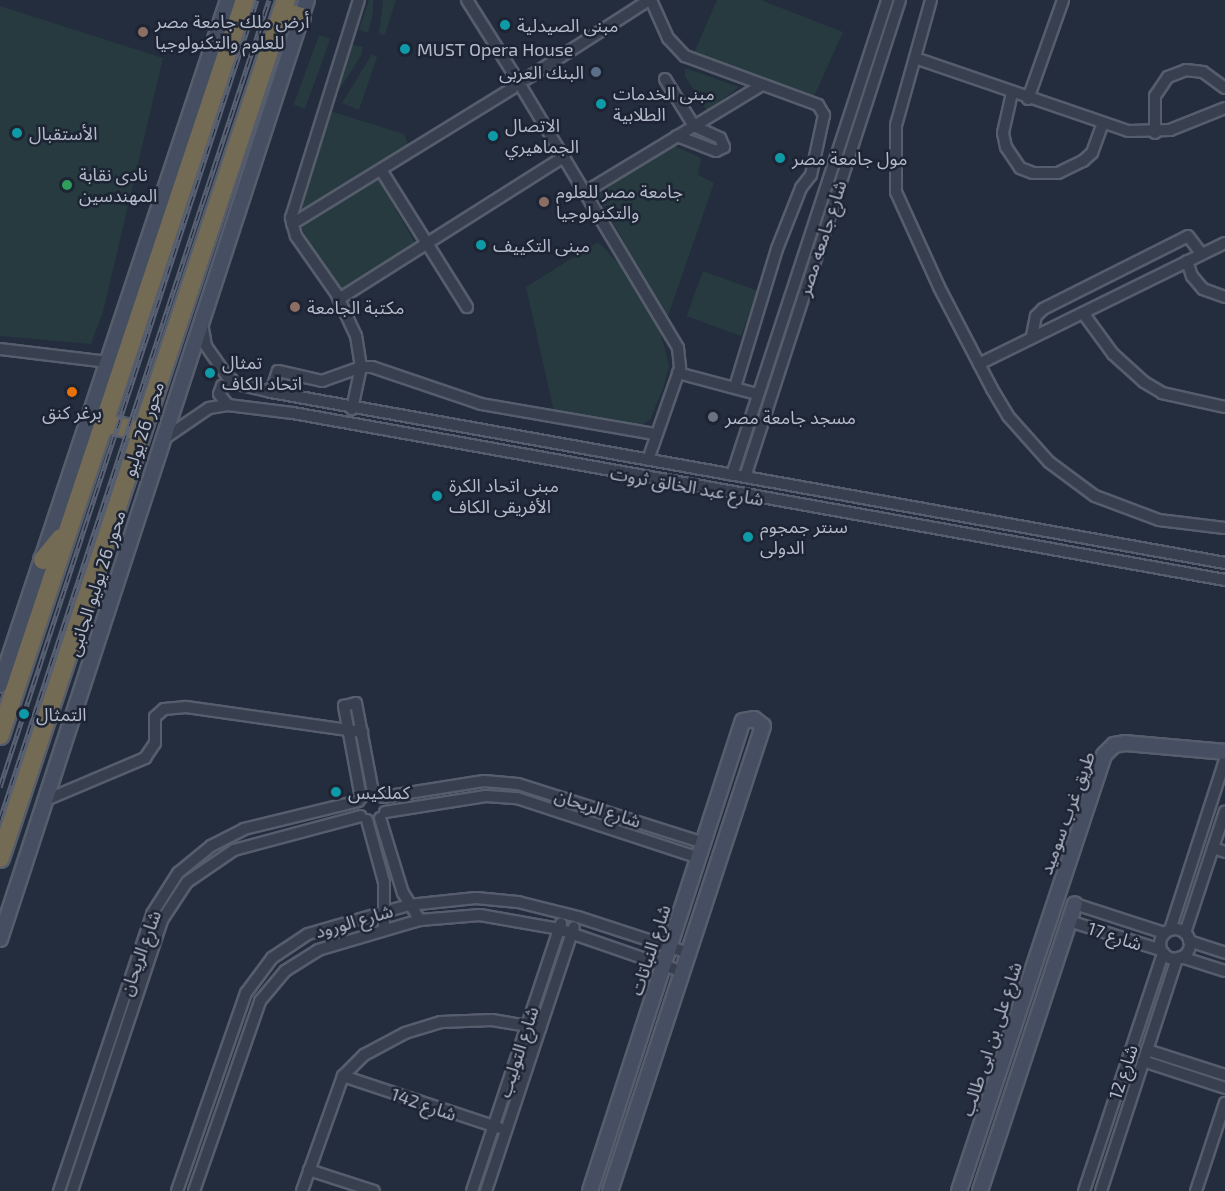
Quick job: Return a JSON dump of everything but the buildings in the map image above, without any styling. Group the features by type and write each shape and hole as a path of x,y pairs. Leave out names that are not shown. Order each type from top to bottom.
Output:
{"highway":[{"path":"0,735 103,423 224,37 245,0"},
{"path":"284,5 304,8"},
{"name":"محور 26 يوليو","path":"0,858 284,5"},
{"path":"103,423 142,431"},
{"path":"43,560 68,530"}],"street":[{"path":"0,685 107,362 224,37 228,0"},
{"path":"352,409 361,367 356,336 339,299 292,224 316,129 359,0"},
{"path":"467,0 513,73 509,79 520,85 566,156 670,330 680,355 678,374 655,434 648,460"},
{"path":"292,224 520,85 650,0 668,38 686,56 818,105 824,115 811,175 801,188 777,249 735,387"},
{"name":"شارع جامعه مصر","path":"732,475 887,0"},
{"name":"شارع جامعه مصر","path":"745,477 900,0"},
{"path":"931,0 896,125 896,192 979,364 1008,416 1031,444 1049,462 1095,496 1159,520 1225,528"},
{"path":"1028,99 1063,0"},
{"name":"محور 26 يوليو الجانبى","path":"0,939 200,317 304,8"},
{"path":"915,58 1102,126 1155,133 1185,126 1225,108"},
{"path":"1155,133 1155,96 1168,77 1186,70 1203,72 1225,88"},
{"path":"665,79 694,126 720,138 724,147 716,151 677,136"},
{"path":"587,191 762,85"},
{"path":"1012,93 1003,132 1006,147 1020,168 1033,173 1058,173 1083,161 1092,153 1102,126"},
{"path":"339,299 566,156"},
{"path":"381,170 466,307"},
{"path":"1032,336 1036,316 1043,309 1188,236 1201,254"},
{"path":"979,364 1225,243"},
{"path":"1187,261 1203,289 1225,297"},
{"path":"1083,313 1113,354 1144,382 1162,393 1225,407"},
{"path":"200,317 212,357 237,384"},
{"path":"0,349 107,362"},
{"path":"271,392 278,371 322,381 361,367 386,369 481,404 655,434"},
{"path":"678,374 757,394"},
{"path":"228,405 222,401 222,387 237,384"},
{"name":"شارع عبد الخالق ثروت","path":"237,384 352,409 1225,563"},
{"name":"شارع عبد الخالق ثروت","path":"160,442 196,414 228,405 293,413 1225,580"},
{"path":"384,929 384,882 364,818 344,706 356,703 383,815 409,905 420,920"},
{"path":"46,800 145,758 155,743 155,717 164,709 186,707 362,732"},
{"name":"شارع النباتات","path":"590,1191 743,720 754,719 762,726 610,1191"},
{"name":"طريق غرب سوميد","path":"1056,898 1109,749 1125,743 1152,743 1225,752"},
{"path":"1167,931 1225,760"},
{"name":"شارع الريحان","path":"59,1191 152,914 178,873 197,856 244,830 378,795 484,782 528,786 551,792 704,843"},
{"path":"547,806 551,792"},
{"name":"شارع الريحان","path":"72,1191 162,920 187,882 205,867 249,844 364,818 486,796 517,798 547,806 699,858"},
{"path":"1225,811 1221,836 1213,848 1187,937 1225,953"},
{"path":"1213,848 1225,852"},
{"path":"197,856 205,867"},
{"name":"شارع على بن ابى طالب","path":"959,1191 1056,898"},
{"name":"شارع الورود","path":"177,1191 234,1026 258,975 289,944 322,928 409,905 487,899 578,917 688,953"},
{"name":"شارع على بن ابى طالب","path":"980,1191 1075,904"},
{"name":"شارع 17","path":"1075,904 1187,937"},
{"name":"شارع التوليب","path":"472,1191 564,914"},
{"name":"شارع الورود","path":"194,1191 260,1001 293,965 330,944 420,920 480,915 559,928 683,972"},
{"name":"شارع التوليب","path":"486,1191 578,917"},
{"name":"شارع 17","path":"1069,921 1179,958"},
{"name":"شارع 12","path":"1084,1191 1167,931"},
{"name":"شارع 12","path":"1101,1191 1187,937"},
{"path":"1179,958 1225,971"},
{"path":"302,1191 343,1076 378,1046 425,1026 475,1019 540,1028"},
{"path":"234,1026 248,1032"},
{"path":"1147,1050 1225,1075"},
{"path":"223,1058 237,1063"},
{"path":"1143,1062 1225,1088"},
{"name":"شارع 142","path":"343,1076 506,1131"},
{"path":"1196,1191 1225,1103"},
{"path":"309,1170 374,1191"}],"green space":[{"path":"369,0 373,0 373,13 368,33 359,30"},
{"path":"383,0 396,0 385,35 379,34"},
{"path":"717,0 761,0 843,32 812,101 694,53"},
{"name":"نادى نقابة المهندسين","path":"0,6 163,58 103,312 91,344 0,336"},
{"path":"319,35 330,39 305,109 294,105"},
{"path":"352,45 363,47 361,56 337,93"},
{"path":"372,54 377,57 359,110 342,103"},
{"path":"685,68 739,87 707,111 685,76"},
{"path":"330,111 404,134 410,149 299,217 296,215"},
{"path":"673,145 701,158 698,175 714,183 667,319 597,194"},
{"path":"378,179 416,244 350,288 337,288 300,226"},
{"path":"598,242 624,269 656,321 669,366 664,386 650,420 641,425 554,412 526,287"},
{"path":"703,271 758,291 741,336 687,316"}],"railway":[{"path":"0,787 257,0"},
{"path":"0,819 269,0"}],"place":[{"name":"مبنى الصيدلية","path":"505,25"},
{"name":"أرض ملك جامعة مصر للعلوم والتكنولوجيا","path":"143,32"},
{"name":"MUST Opera House","path":"405,49"},
{"name":"البنك العربى","path":"596,72"},
{"name":"مبنى الخدمات الطلابية","path":"601,104"},
{"name":"الأستقبال","path":"17,133"},
{"name":"الاتصال الجماهيري","path":"493,136"},
{"name":"مول جامعة مصر","path":"780,158"},
{"name":"نادى نقابة المهندسين","path":"67,185"},
{"name":"جامعة مصر للعلوم والتكنولوجيا","path":"544,202"},
{"name":"مبنى التكييف","path":"481,245"},
{"name":"مكتبة الجامعة","path":"295,307"},
{"name":"تمثال اتحاد الكاف","path":"210,373"},
{"name":"برغر كنق","path":"72,392"},
{"name":"مسجد جامعة مصر","path":"713,417"},
{"name":"مبنى اتحاد الكرة الأفريقى الكاف","path":"437,496"},
{"name":"سنتر جمجوم الدولى","path":"748,537"},
{"name":"التمثال","path":"24,714"},
{"name":"كملكيس","path":"336,792"}]}
